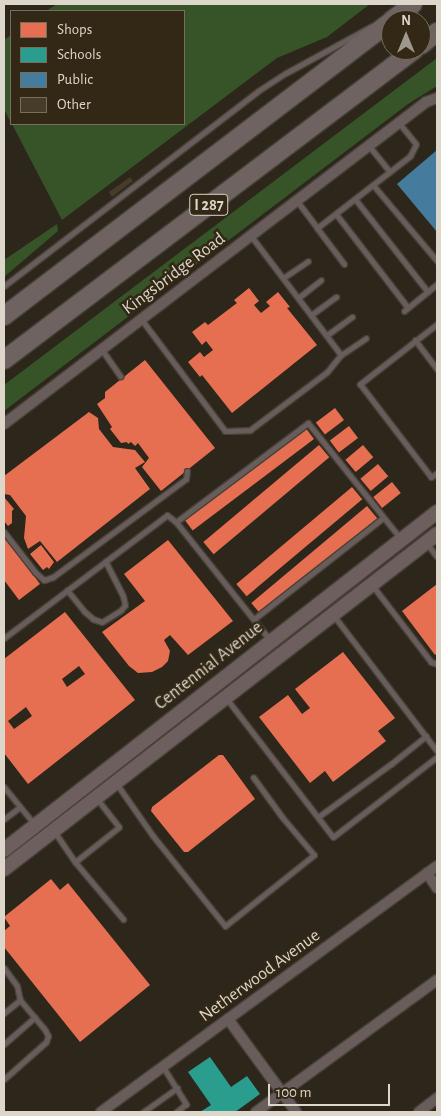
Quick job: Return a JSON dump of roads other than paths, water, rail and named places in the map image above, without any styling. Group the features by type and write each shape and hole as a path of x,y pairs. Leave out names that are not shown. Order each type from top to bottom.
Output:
{"highway":[{"name":"I 287","path":"4,316 381,28"},
{"name":"I 287","path":"4,360 401,60"}],"main road":[{"name":"Centennial Avenue","path":"4,850 437,512"},
{"name":"Centennial Avenue","path":"4,869 437,534"}],"street":[{"name":"Kingsbridge Road","path":"4,424 399,122 426,102 437,98"},
{"name":"Netherwood Avenue","path":"101,1112 437,866"},
{"path":"427,873 437,888"},
{"path":"256,1112 437,980"},
{"path":"228,1019 296,1112"},
{"path":"419,1112 437,1098"}],"lane":[{"path":"4,286 258,91 294,68 412,5"},
{"path":"317,228 410,156 416,144 399,122"},
{"path":"369,145 390,172"},
{"path":"373,185 437,261"},
{"path":"354,199 428,292"},
{"path":"297,200 344,264"},
{"path":"336,214 406,310 437,284"},
{"path":"251,236 341,355"},
{"path":"283,278 308,260"},
{"path":"298,298 322,280"},
{"path":"311,315 336,297"},
{"path":"327,336 352,318"},
{"path":"141,319 225,431 250,430 327,372 341,355 366,338"},
{"path":"437,324 360,384 431,478 437,473"},
{"path":"415,340 437,369"},
{"path":"102,350 120,376"},
{"path":"176,522 308,423 401,540"},
{"path":"4,532 35,572 44,580 53,577 186,479 187,470"},
{"path":"4,638 167,515 176,522 271,642"},
{"path":"254,619 383,518"},
{"path":"426,543 437,557"},
{"path":"68,590 93,619 102,622 121,610 125,605 123,596 105,561"},
{"path":"372,584 431,662 437,664"},
{"path":"333,614 437,751"},
{"path":"226,697 333,837 437,758"},
{"path":"318,817 385,769 426,736"},
{"path":"116,782 153,836 225,926 314,855 252,777"},
{"path":"4,787 35,826"},
{"path":"75,862 119,827 96,798"},
{"path":"4,819 20,807"},
{"path":"54,831 75,862 123,919"},
{"path":"4,968 6,975 17,986 20,1000 45,1030 46,1042 4,1079"},
{"path":"4,1013 20,1000"},
{"path":"4,1044 35,1017"},
{"path":"163,1067 186,1104 176,1112"},
{"path":"143,1112 177,1088"}]}
